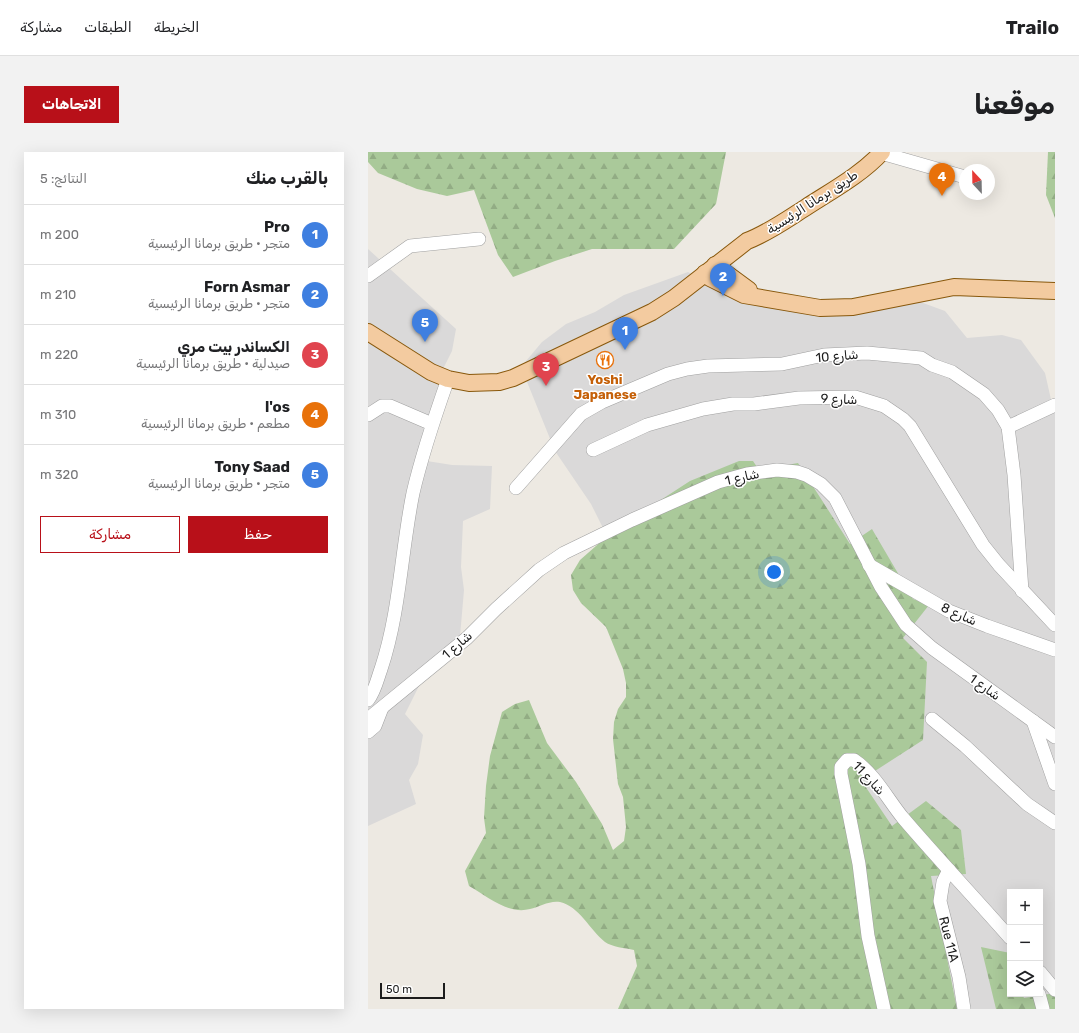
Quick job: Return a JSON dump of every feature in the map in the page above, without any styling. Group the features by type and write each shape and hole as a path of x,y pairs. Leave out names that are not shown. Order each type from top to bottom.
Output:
{"main road":[{"name":"طريق برمانا الرئيسية","path":"368,332 431,372 448,379 485,384 513,378 629,324 674,298 690,293 713,271 750,248 761,236 843,183 881,153"},
{"path":"713,271 759,297 834,309 853,307 954,287 1055,291"}],"street":[{"path":"881,153 959,175"},
{"path":"368,276 410,246 479,239"},
{"name":"شارع 10","path":"516,488 581,414 602,402 668,374 708,366 782,364 824,355 867,354 921,358 932,365 952,372 984,394 998,410 1008,427 1014,475 1022,591"},
{"path":"368,700 374,691 392,632 399,596 401,561 413,493 422,455 448,379"},
{"name":"شارع 9","path":"593,450 647,425 716,406 798,398 855,397 884,406 903,419 910,426 979,540 1022,591 1055,625"},
{"path":"1008,427 1055,405"},
{"path":"368,415 382,406 390,406 432,424"},
{"name":"شارع 1","path":"368,719 467,638 496,608 539,570 564,553 632,520 718,482 747,474 777,470 797,472 806,475 821,484 835,498 869,565 894,609 906,625 932,648 1055,737"},
{"name":"شارع 8","path":"869,565 948,610 993,629 1055,650"},
{"path":"368,732 375,726 382,708"},
{"path":"932,719 965,746 1027,804 1055,823"},
{"path":"1033,722 1055,784"},
{"name":"شارع 11","path":"884,1009 868,936 859,864 840,774 843,762 851,759 858,763 907,823 1007,934"},
{"name":"Rue 11A","path":"949,870 943,882 940,900 959,978 964,1009"},
{"path":"1043,976 1055,990"},
{"path":"1040,997 1043,1009"}],"shaded area":[{"path":"368,249 456,329 452,351 442,371 427,461 452,465 492,466 490,509 463,521 461,567 464,590 460,636 426,672 405,714 423,735 418,764 409,780 416,804 368,826"},
{"path":"688,272 746,304 915,300 945,311 967,338 1002,335 1021,340 1045,373 1052,404 1055,407 1055,1009 927,1009 867,883 834,558 605,532 591,504 555,451 521,367 542,342 566,324 595,312 624,295"}],"green space":[{"path":"368,152 726,152 716,204 674,249 592,249 513,277 498,255 474,190 447,196 417,189 378,173 368,162"},
{"path":"1048,152 1055,152 1055,218 1046,195"},
{"path":"739,461 753,461 759,470 798,463 850,544 872,529 913,599 929,605 903,638 927,662 923,740 861,780 892,826 926,801 961,830 966,874 931,876 957,1009 618,1009 637,966 634,950 605,942 579,913 567,904 552,902 530,909 514,909 498,904 469,886 465,871 486,833 484,818 490,756 502,712 515,704 529,700 547,743 576,782 602,824 613,850 624,841 626,827 623,797 618,784 613,739 614,722 618,709 626,697 626,683 623,669 606,627 581,603 573,590 571,575 580,560 613,531 690,481"},
{"path":"981,947 1007,952 1007,997 1043,997 1043,995 1055,993 1055,1009 996,1009"}],"place":[{"name":"l'os","path":"942,196"},
{"name":"Forn Asmar","path":"723,296"},
{"name":"Tony Saad","path":"425,342"},
{"name":"Pro","path":"625,350"},
{"name":"Yoshi Japanese","path":"605,360"},
{"name":"الكساندر بيت مري","path":"546,386"}]}
